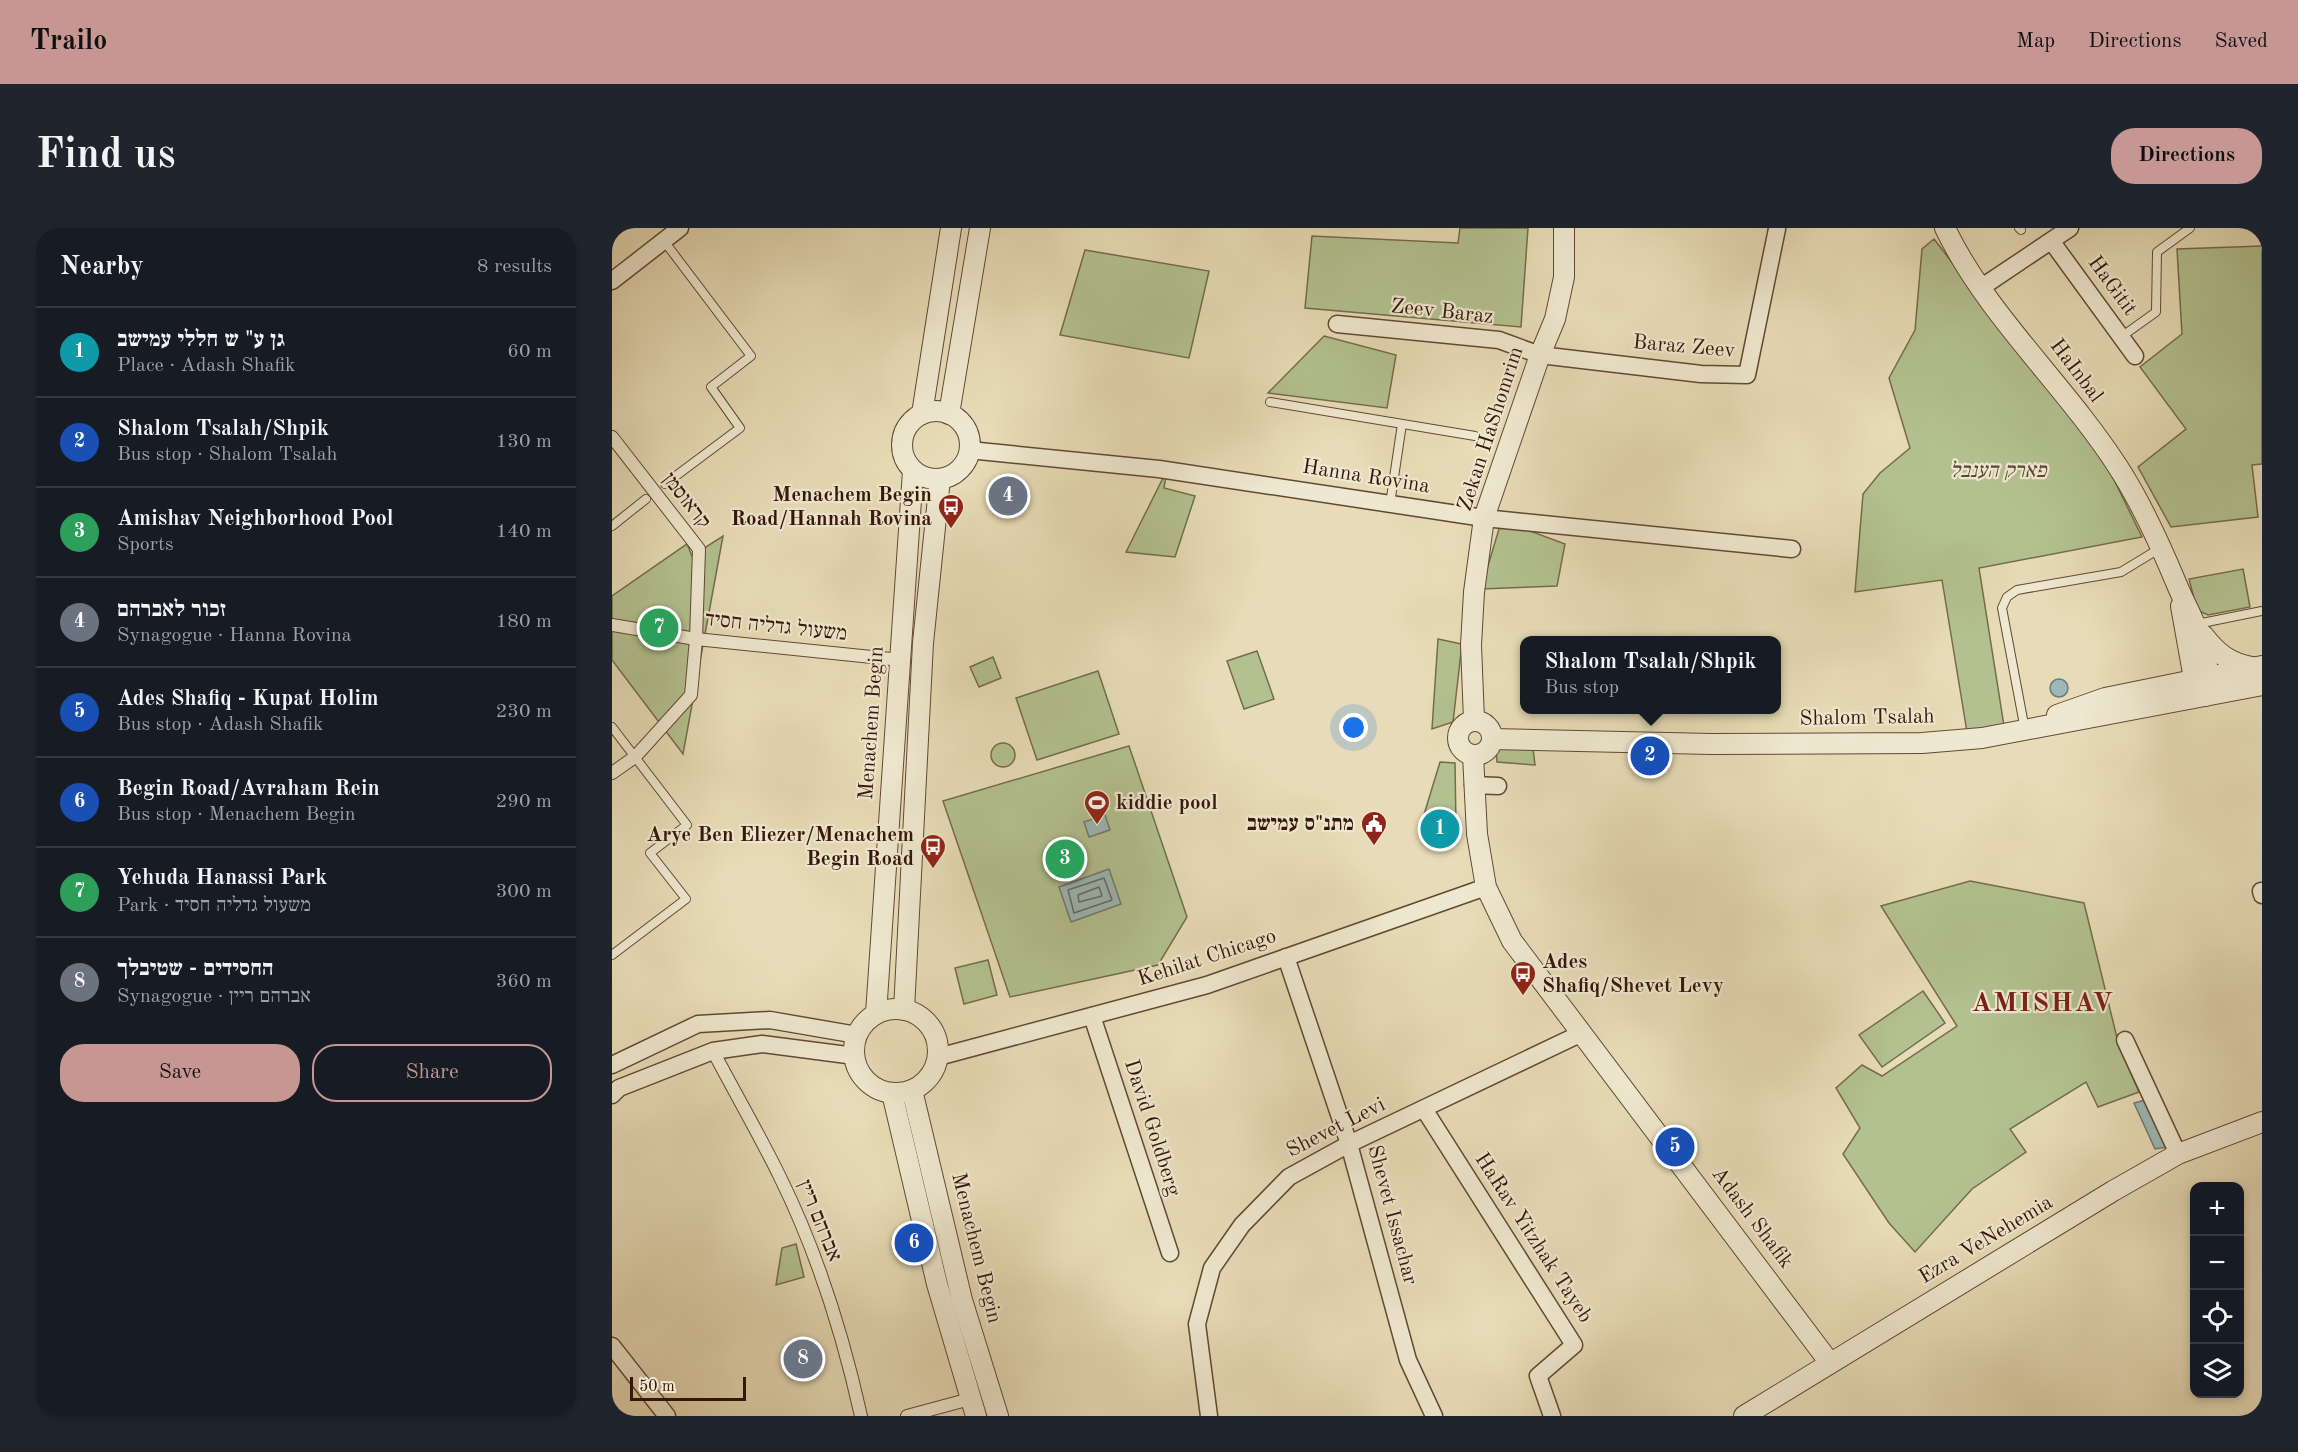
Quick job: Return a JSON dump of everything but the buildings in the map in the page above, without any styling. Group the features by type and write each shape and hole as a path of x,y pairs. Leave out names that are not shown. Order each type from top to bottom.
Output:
{"street":[{"path":"612,281 680,228"},
{"path":"922,414 951,228"},
{"path":"949,414 980,228"},
{"name":"Zekan HaShomrim","path":"1474,720 1471,645 1474,592 1484,518 1540,355 1555,319 1564,277 1564,228"},
{"name":"HaInbal","path":"1945,228 1954,247 1982,287 2118,466 2163,547 2177,586"},
{"path":"1982,287 2070,228"},
{"name":"Baraz Zeev","path":"1540,355 1701,374 1747,375 1777,229"},
{"name":"HaGitit","path":"2052,242 2135,356"},
{"name":"Zeev Baraz","path":"1336,324 1499,340 1540,355"},
{"path":"940,411 949,414 965,428 969,450 959,471 940,479 921,476 913,471 903,454 902,444 908,426 922,414 940,411"},
{"name":"קראוסמן","path":"612,437 699,549 696,639 690,695 635,757 612,773"},
{"name":"Hanna Rovina","path":"969,450 1159,469 1484,518 1792,549"},
{"name":"Menachem Begin","path":"876,1014 913,471"},
{"path":"904,1010 923,643 940,479"},
{"path":"2177,586 2199,628 2225,658 2260,673"},
{"path":"2177,586 2205,696"},
{"name":"משעול גדליה חסיד","path":"612,625 696,639 901,660"},
{"path":"2199,628 2202,678"},
{"name":"Shalom Tsalah","path":"2025,730 2082,705 2202,678 2260,673"},
{"name":"Shalom Tsalah","path":"1492,739 1711,744 1922,743 1982,738 2205,696 2260,673"},
{"path":"1474,720 1487,726 1492,739 1484,753 1473,755 1464,751 1457,739 1462,726 1474,720"},
{"name":"Adash Shafik","path":"1473,755 1477,834 1486,887 1512,940 1830,1363"},
{"path":"1473,785 1497,786"},
{"name":"Kehilat Chicago","path":"938,1057 1207,985 1486,887"},
{"name":"Shevet Issachar","path":"1286,957 1349,1144 1408,1360 1434,1416"},
{"path":"890,1009 904,1010 916,1014 934,1032 938,1057 929,1078 912,1090 892,1093 867,1081 855,1056 857,1035 876,1014 890,1009"},
{"name":"David Goldberg","path":"1092,1016 1170,1253"},
{"path":"612,1065 698,1024 770,1020 857,1035"},
{"name":"Shevet Levi","path":"1209,1416 1197,1324 1212,1268 1242,1225 1289,1177 1349,1144 1582,1033"},
{"path":"2125,1040 2178,1154"},
{"path":"614,1086 713,1051 762,1044 855,1056"},
{"name":"אברהם ריין","path":"713,1051 781,1178 810,1248 847,1353 861,1416"},
{"name":"Menachem Begin","path":"912,1090 962,1300 998,1416"},
{"path":"892,1093 937,1284 973,1407 907,1416"},
{"name":"HaRav Yitzhak Tayeb","path":"1424,1109 1574,1345 1538,1376 1552,1416"},
{"name":"Ezra VeNehemia","path":"1744,1416 2178,1154 2262,1122"},
{"path":"612,1346 667,1416"}],"lane":[{"path":"2121,337 2156,312 2157,252 2190,228"},
{"path":"664,242 751,356 711,387 740,428 665,484"},
{"path":"1270,402 1475,436"},
{"path":"1390,504 1402,424"},
{"path":"612,526 646,499"},
{"path":"2025,730 2002,608 2007,597 2017,590 2121,572 2163,547"},
{"path":"2199,628 2262,611"},
{"path":"612,727 687,825 650,853 686,899 612,955"}],"green space":[{"path":"1460,228 1528,228 1521,327 1305,308 1312,236 1458,243"},
{"name":"פארק הענבל","path":"1934,239 2104,459 2142,537 1979,568 2004,726 1967,732 1942,580 1855,592 1863,494 1880,473 1910,448 1889,378 1915,330 1922,249"},
{"path":"2262,246 2262,464 2252,465 2258,517 2171,527 2138,467 2186,429 2140,367 2182,334 2177,249"},
{"path":"1085,250 1209,271 1189,358 1060,335"},
{"path":"1324,336 1396,355 1387,408 1268,393"},
{"path":"1167,470 1164,488 1195,496 1175,557 1126,552"},
{"path":"1498,519 1565,544 1557,586 1481,589 1499,529"},
{"path":"723,536 683,754 612,660 612,596 687,544 692,556"},
{"path":"2243,569 2250,607 2208,615 2197,610 2189,579"},
{"path":"1438,639 1462,644 1453,722 1432,729"},
{"path":"1257,651 1274,699 1244,709 1227,661"},
{"path":"993,657 1001,678 979,687 970,667"},
{"path":"1098,671 1119,734 1037,760 1016,698"},
{"path":"1495,738 1532,740 1535,765 1497,762"},
{"path":"1003,743 1012,746 1015,755 1012,764 1003,767 994,764 991,755 994,746"},
{"path":"1129,746 1187,917 1158,965 1010,997 943,801"},
{"path":"1440,762 1455,763 1456,827 1419,831"},
{"path":"1970,881 2084,903 2119,1046 2139,1092 2098,1107 2086,1082 2010,1129 2026,1152 1972,1189 1915,1252 1889,1223 1843,1154 1860,1128 1836,1088 1862,1065 1882,1076 1957,1026 1881,906"},
{"path":"988,960 997,995 964,1004 955,968"},
{"path":"1923,991 1945,1023 1882,1067 1859,1035"},
{"path":"796,1244 804,1277 776,1285 782,1248"}],"water":[{"path":"2055,679 2063,679 2068,684 2066,695 2055,697 2050,692 2050,684"},
{"name":"kiddie pool","path":"1105,815 1110,830 1089,837 1084,822"},
{"path":"1109,869 1121,904 1071,922 1059,887"},
{"path":"2146,1100 2168,1147 2155,1149 2134,1103"}],"place":[{"name":"זכור לאברהם","path":"1008,496"},
{"name":"Menachem Begin Road/Hannah Rovina","path":"951,530"},
{"name":"Yehuda Hanassi Park","path":"659,628"},
{"name":"Shalom Tsalah/Shpik","path":"1650,756"},
{"name":"kiddie pool","path":"1097,826"},
{"name":"גן ע\" ש חללי עמישב","path":"1440,829"},
{"name":"מתנ\"ס עמישב","path":"1374,847"},
{"name":"Amishav Neighborhood Pool","path":"1065,859"},
{"name":"Arye Ben Eliezer/Menachem Begin Road","path":"933,870"},
{"name":"Ades Shafiq/Shevet Levy","path":"1523,997"},
{"name":"Ades Shafiq - Kupat Holim","path":"1675,1147"},
{"name":"Begin Road/Avraham Rein","path":"914,1243"},
{"name":"החסידים - שטיבלך","path":"803,1359"}],"district":[{"name":"AMISHAV","path":"2043,1003"}]}
